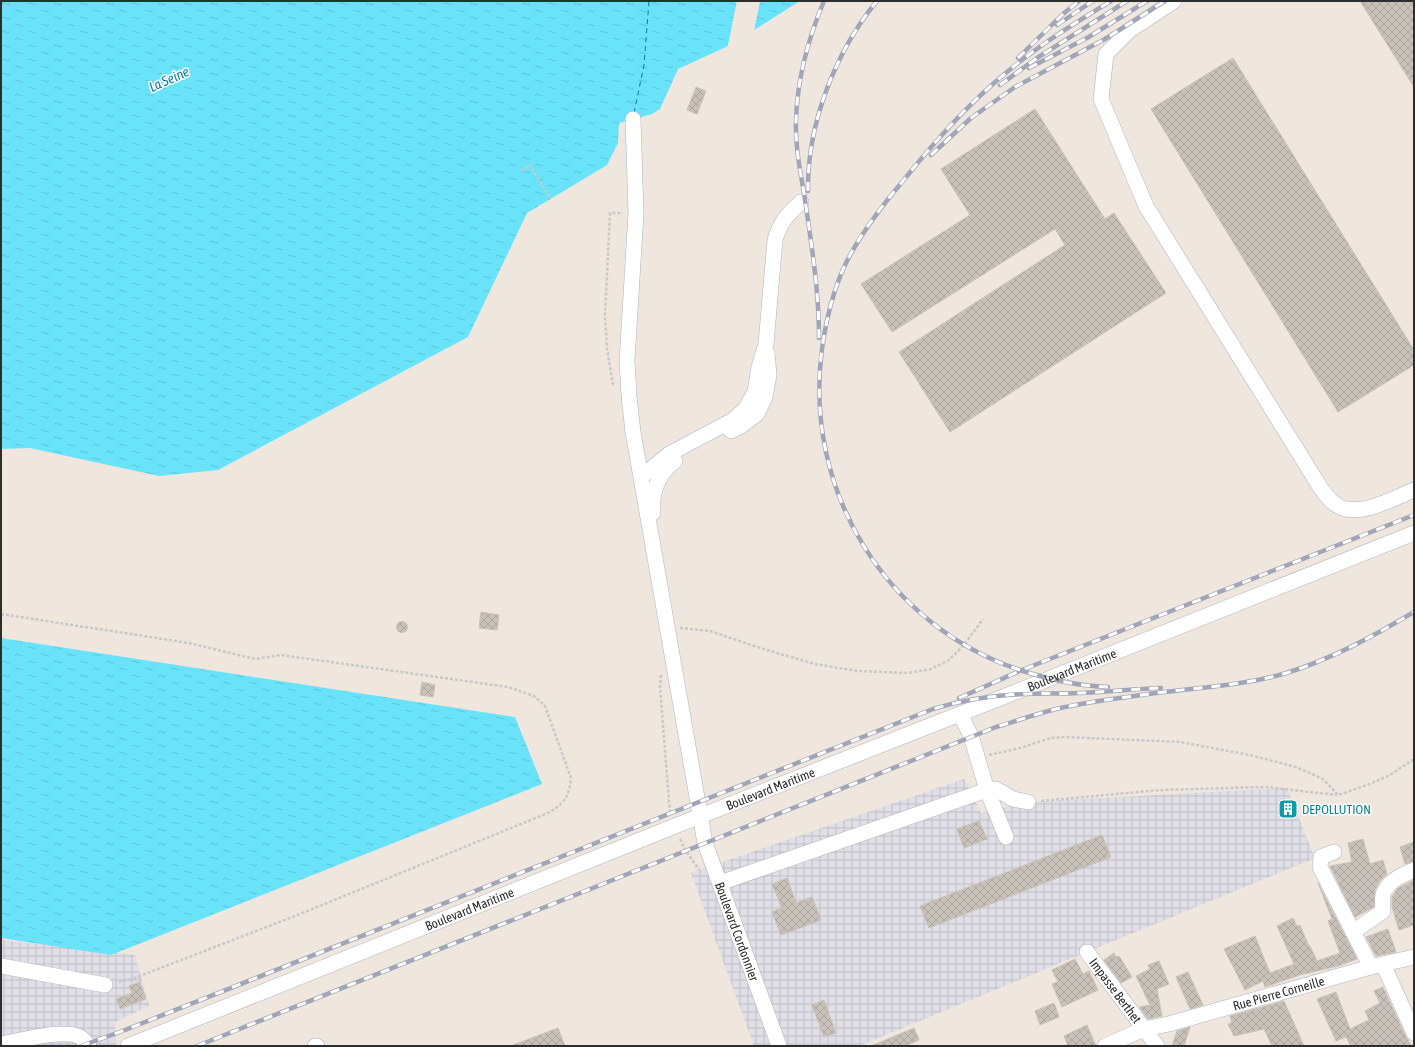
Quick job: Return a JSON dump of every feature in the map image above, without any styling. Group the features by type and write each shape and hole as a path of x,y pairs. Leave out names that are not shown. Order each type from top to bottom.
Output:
{"street":[{"path":"1174,1 1130,30 1106,54 1101,99 1146,206 1227,339 1320,487 1330,500 1340,507 1353,511 1366,509 1414,490"},
{"path":"633,119 636,213 627,361 629,396 653,550"},
{"path":"641,478 670,454 733,420 746,408 755,392 766,344 775,240 780,225 788,214 801,202"},
{"path":"653,550 655,529 652,503 655,486 662,472 674,461 741,426 757,414 765,397 769,375 766,344"},
{"name":"Boulevard Maritime","path":"128,1046 700,816 1414,533"},
{"name":"Boulevard Cordonnier","path":"653,550 705,843 779,1046"},
{"path":"960,714 971,736 987,790 1006,837"},
{"path":"720,883 987,790 996,789 1013,799 1028,802"},
{"path":"1334,852 1322,857 1320,867 1353,932 1377,966 1414,1033"},
{"path":"1353,932 1383,911 1383,893 1401,875 1414,870"},
{"name":"Impasse Berthet","path":"1087,952 1157,1046"},
{"name":"Rue Pierre Corneille","path":"1105,1046 1144,1029 1169,1024 1414,957"},
{"path":"1,966 105,985"},
{"path":"1,1044 48,1035 68,1034 80,1037 88,1046"}],"path":[{"path":"520,171 530,165 550,199"},
{"path":"1,614 189,643 255,659 281,655 508,687 534,696 545,706 571,778 567,796 560,806 548,813 280,922 132,979 105,985"},
{"path":"668,628 694,628 710,630 786,656 831,667 858,671 908,673 931,669 949,660 964,645 984,619"},
{"path":"977,758 1020,748 1051,738 1065,737 1180,742 1250,755 1296,767 1323,779 1338,795"},
{"path":"1028,802 1160,790 1265,787 1338,795 1390,775 1414,759"},
{"path":"675,826 686,850 698,868 701,876"}],"shaded area":[{"path":"964,779 981,813 1027,802 1287,788 1315,858 859,1046 754,1046 691,873"},
{"path":"1,940 135,955 149,1006 115,1022 116,1046 1,1046"}],"water":[{"name":"La Seine","path":"1,1 737,1 728,46 678,69 660,109 652,114 619,123 618,143 607,165 527,213 468,337 218,470 159,476 30,448 1,449"},
{"path":"760,1 800,1 754,30"},
{"path":"1,638 515,717 542,784 111,955 1,938"}],"pier":[{"path":"737,1 739,1 731,45 728,46"},
{"path":"758,1 760,1 753,31"}],"building":[{"path":"1360,1 1414,1 1414,87"},
{"path":"1233,58 1414,350 1414,365 1338,412 1151,109"},
{"path":"696,87 706,91 697,114 687,110"},
{"path":"1035,109 1105,219 1114,213 1166,293 950,432 899,352 1065,245 1055,229 892,332 861,284 970,215 941,169"},
{"path":"481,612 499,615 497,630 479,628"},
{"path":"402,621 406,623 408,627 406,631 402,633 398,631 396,627 398,623"},
{"path":"422,682 435,685 433,697 420,695"},
{"path":"979,821 987,839 964,848 957,829"},
{"path":"1102,835 1111,857 929,928 920,906"},
{"path":"1363,839 1370,864 1383,860 1387,874 1379,882 1375,890 1374,907 1355,917 1330,866 1352,862 1348,843"},
{"path":"1414,842 1414,861 1405,864 1400,847"},
{"path":"787,878 796,903 812,897 821,920 781,935 772,912 782,908 772,884"},
{"path":"1414,880 1414,925 1399,930 1392,907 1392,897 1398,888"},
{"path":"1318,883 1357,959 1338,966 1300,975 1265,987 1263,981 1245,990 1224,949 1255,936 1270,973 1294,964 1277,926 1293,918 1297,926 1300,925 1317,961 1340,953 1328,921 1332,919"},
{"path":"1388,929 1396,952 1376,956 1366,937"},
{"path":"1114,953 1116,957 1119,956 1132,977 1121,983 1104,960"},
{"path":"1075,959 1083,974 1089,971 1098,990 1062,1007 1052,984 1058,982 1052,970"},
{"path":"1159,961 1169,984 1157,989 1162,1016 1148,1019 1139,1007 1150,1005 1136,976 1150,969 1148,965"},
{"path":"1188,972 1203,1005 1190,1009 1176,977"},
{"path":"140,982 146,999 120,1009 116,999 132,993 129,986"},
{"path":"1383,987 1406,1037 1412,1046 1351,1046 1346,1037 1336,1041 1317,999 1336,992 1350,1029 1369,1020 1365,1011 1380,1003 1374,991"},
{"path":"824,1000 836,1033 824,1037 812,1005"},
{"path":"1284,1001 1304,1046 1272,1046 1264,1029 1234,1036 1228,1024 1232,1023 1230,1016"},
{"path":"1054,1003 1059,1017 1040,1025 1035,1011"},
{"path":"1087,1025 1096,1046 1068,1046 1064,1036"},
{"path":"1190,1027 1184,1046 1172,1046 1177,1031"},
{"path":"558,1028 565,1046 513,1045"},
{"path":"914,1028 919,1040 905,1046 871,1046"}],"ferry route":[{"path":"634,113 644,65 649,1"}],"railway":[{"path":"819,338 816,283 798,157 796,121 804,60 824,1"},
{"path":"808,191 812,141 826,90 848,43 877,1"},
{"path":"1018,58 1063,14 1079,1"},
{"path":"1057,25 1093,1"},
{"path":"1108,687 1075,684 1044,677 1023,671 974,650 931,622 894,587 864,546 841,501 826,453 820,402 822,349 834,295 845,265 857,242 871,221 927,152 952,124 993,84 1044,43 1111,1"},
{"path":"1000,85 1037,58 1127,1"},
{"path":"1029,68 1087,38 1147,1"},
{"path":"931,155 971,118 1015,87 1105,39 1165,1"},
{"path":"959,698 1022,670 1414,515"},
{"path":"197,1046 996,727 1056,709 1110,699 1239,683 1283,674 1334,655 1414,612"},
{"path":"81,1046 125,1030 933,709 979,698 1161,688"}],"place":[{"name":"DEPOLLUTION","path":"1288,809"}]}
